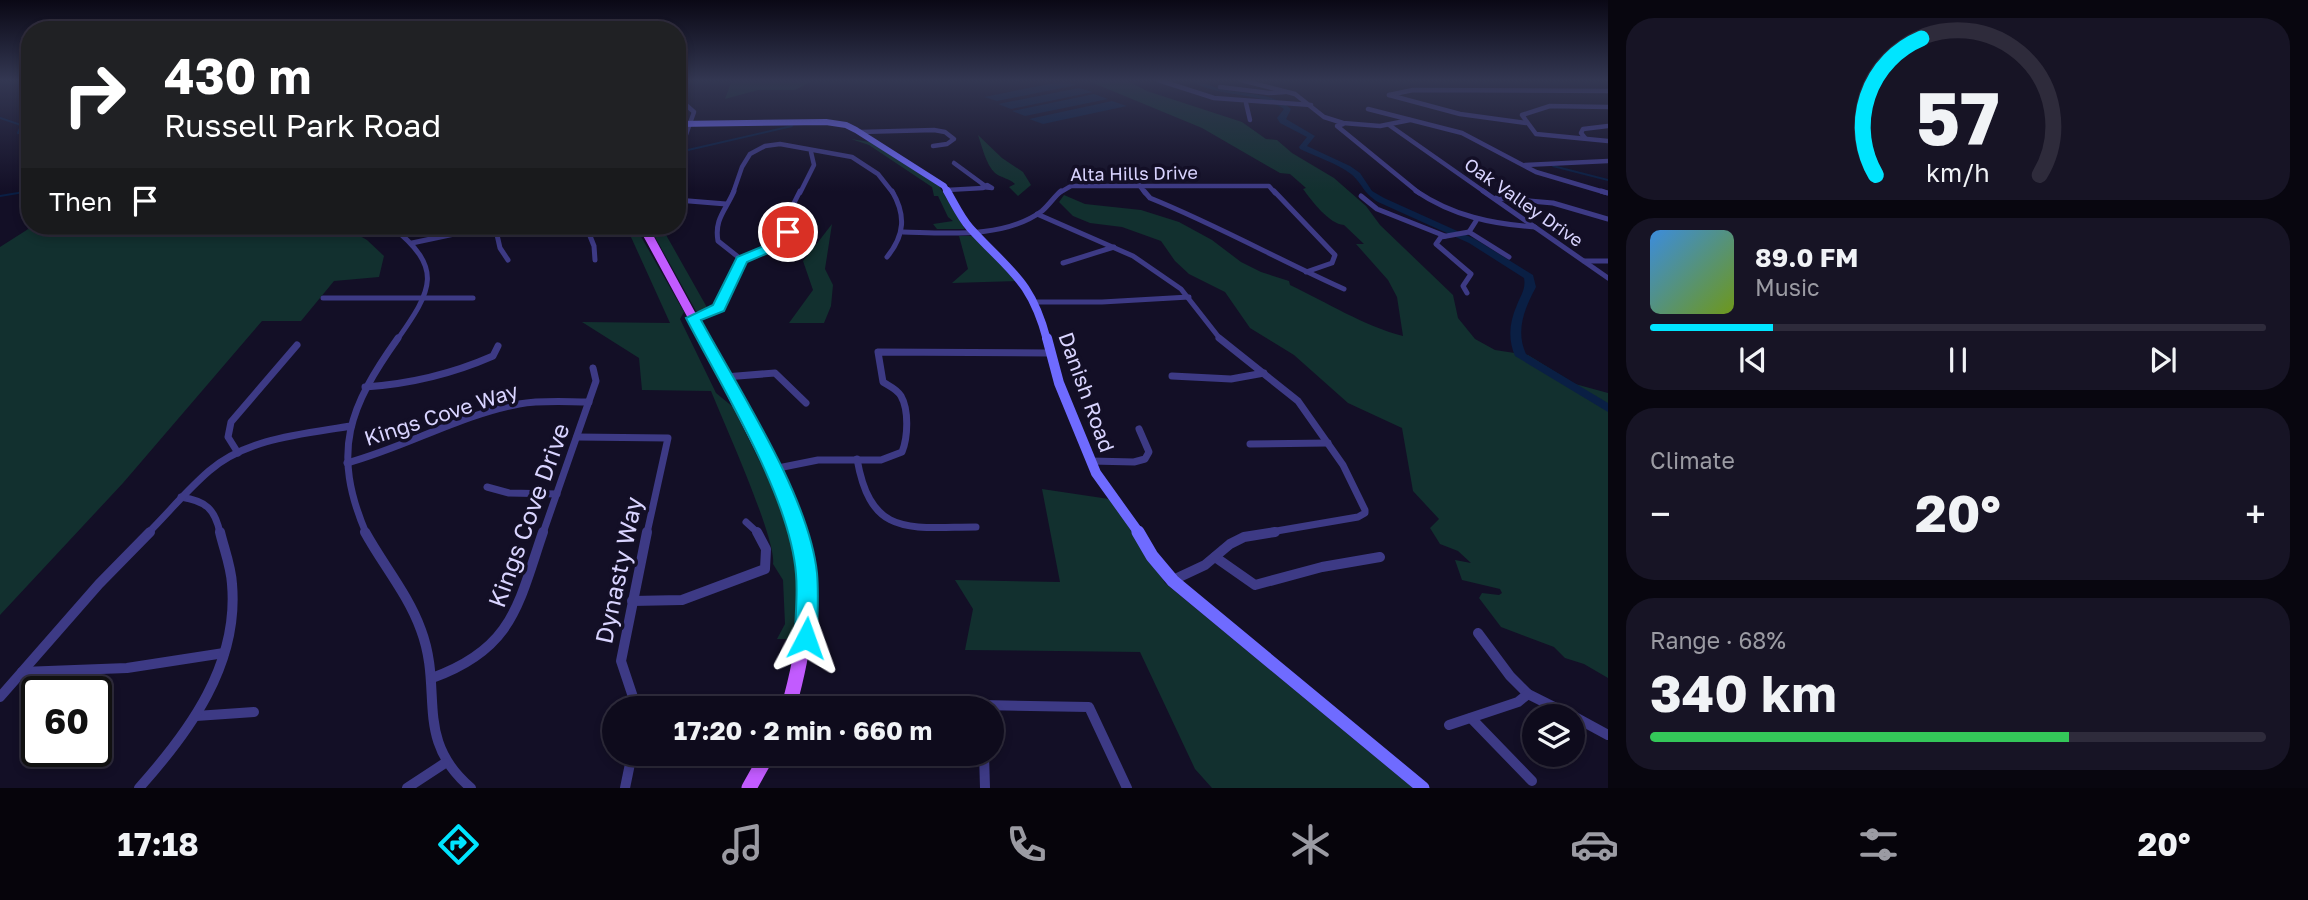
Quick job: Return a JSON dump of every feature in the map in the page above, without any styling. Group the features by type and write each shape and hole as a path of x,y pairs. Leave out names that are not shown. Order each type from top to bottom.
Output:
{"main road":[{"path":"648,235 774,469 800,539 808,588 803,655 792,696"},
{"path":"749,788 761,766"}],"street":[{"path":"686,132 692,117"},
{"path":"1324,117 1343,124 1401,124 1411,119"},
{"path":"1401,117 1462,133 1543,174 1608,193"},
{"path":"1474,117 1526,123"},
{"path":"1524,117 1536,134 1608,141"},
{"name":"Danish Road","path":"686,124 830,122 846,125 947,190 973,232 1021,280 1036,302 1049,353 1091,461 1103,484 1131,520 1152,556 1173,580 1423,788"},
{"path":"1343,124 1337,127 1398,178 1448,211 1476,221 1509,227 1535,227"},
{"name":"Oak Valley Drive","path":"1389,124 1608,278"},
{"path":"1586,139 1581,133 1583,129 1608,126"},
{"path":"860,132 934,130 945,132 954,139 947,144 933,146"},
{"path":"741,260 721,246 716,238 719,213 732,196 747,158 756,150 778,142 811,152 842,153 880,173 887,180 896,199 903,232 900,243 887,257"},
{"path":"693,318 719,308 741,260 768,249 785,238 792,207 814,165 811,152"},
{"path":"1524,165 1608,161"},
{"path":"947,190 984,187 954,163"},
{"path":"1139,185 1150,198 1210,222 1344,289"},
{"path":"1206,186 1213,192"},
{"name":"Alta Hills Drive","path":"903,232 973,232 1007,227 1049,206 1058,191 1065,187 1269,186 1335,255 1332,263 1306,272"},
{"path":"1360,196 1377,209 1446,237"},
{"path":"1494,198 1553,203 1608,219"},
{"path":"686,201 726,204"},
{"path":"1037,214 1114,247 1159,272 1189,297 1220,338 1298,401 1348,473 1365,513 1358,517 1251,535 1230,544 1215,557 1173,580"},
{"path":"1466,293 1463,286 1471,274 1436,244 1438,239 1467,232 1476,221"},
{"path":"1467,232 1509,257"},
{"path":"402,235 412,243 428,270 429,279 424,298 365,387 351,426 347,463 351,495 361,526 417,620 424,638 432,678 433,725 437,745 445,763 458,780 471,788"},
{"path":"412,243 451,235"},
{"path":"496,235 500,248 508,260"},
{"path":"590,235 595,260"},
{"path":"1063,263 1114,247"},
{"path":"1584,261 1608,261"},
{"path":"1036,302 1102,302 1189,297"},
{"path":"323,298 472,298"},
{"path":"238,453 228,437 231,422 296,345"},
{"path":"365,387 406,384 435,378 493,356 498,346"},
{"path":"774,469 818,460 891,458 906,446 903,402 897,391 883,382 878,352 1049,353"},
{"name":"Kings Cove Drive","path":"432,678 452,672 474,660 506,630 596,381 593,368"},
{"path":"1172,376 1218,379 1264,373"},
{"path":"724,377 778,374 806,403"},
{"name":"Kings Cove Way","path":"347,463 391,450 510,406 533,402 589,402"},
{"path":"0,697 68,618 209,470 238,453 288,436 351,426"},
{"path":"1091,461 1134,462 1144,459 1149,452 1139,429"},
{"name":"Dynasty Way","path":"576,437 668,438 621,661 633,696"},
{"path":"1250,444 1328,443"},
{"path":"858,459 862,488 884,520 905,526 976,527"},
{"path":"487,487 509,493 557,494"},
{"path":"139,788 160,766 195,716 224,653 230,627 232,583 215,511 204,501 181,497"},
{"path":"632,601 682,600 765,569 767,559 761,536 757,528 746,522"},
{"path":"1215,557 1255,585 1322,567 1380,558"},
{"path":"1478,633 1510,676 1528,694 1548,704"},
{"path":"22,672 127,668 224,653"},
{"path":"1449,725 1518,702 1528,694"},
{"path":"1004,707 1089,707 1127,788"},
{"path":"195,716 254,712"},
{"path":"1471,718 1532,781"},
{"path":"1585,722 1608,734"},
{"path":"407,788 445,763"},
{"path":"625,788 630,766"},
{"path":"984,766 985,788"}],"green space":[{"path":"1175,117 1226,117 1242,122 1266,139 1277,140 1292,153 1334,178 1366,206 1380,225 1453,295 1458,318 1475,339 1495,350 1528,355 1575,384 1608,393 1608,678 1584,664 1565,658 1554,647 1501,627 1479,598 1482,593 1499,595 1502,593 1500,589 1462,580 1455,560 1471,563 1458,551 1440,544 1430,528 1439,519 1413,491 1402,428 1348,403 1294,355 1250,328 1225,292 1189,274 1175,261 1161,241 1122,227 1090,223 1073,216 1059,202 1064,195 1085,204 1141,210 1179,222 1212,240 1241,262 1289,281 1290,285 1360,320 1403,336 1397,297 1388,280 1356,244 1364,244 1344,225 1333,221 1321,211 1303,189 1306,188 1290,174 1280,173 1202,128"},
{"path":"978,135 1002,158 1023,172 1031,185 1018,196 1009,187 1015,184 992,170"},
{"path":"851,139 870,142 939,186 965,229 937,229 933,224 953,221 948,217 938,196 934,196 932,187 869,145"},
{"path":"832,224 825,269 833,285 831,306 824,323 789,323 813,290 803,261 809,254 806,248 815,246"},
{"path":"21,234 358,235 384,256 379,277 334,281 301,321 262,321 123,483 0,615 0,247"},
{"path":"630,235 640,235 684,312 680,319 716,393 733,407 777,497 792,538 800,596 798,639 777,639 785,624 783,580 773,564 767,531 711,391 642,390 639,358 582,322 670,323"},
{"path":"654,235 666,235 709,311 696,311"},
{"path":"959,236 973,236 1018,281 952,283 968,269"},
{"path":"1042,489 1109,499 1132,528 1165,583 1413,788 1212,788 1195,769 1140,652 965,650 973,609 955,580 1060,582"}],"water":[{"path":"1039,117 1077,117 1043,124 1029,119"}],"waterway":[{"path":"1282,117 1283,121 1311,136 1303,147 1347,168 1357,175 1369,193 1472,241 1529,277 1531,287 1519,312 1515,330 1521,356 1608,408"},
{"path":"0,118 21,125"},
{"path":"21,125 18,133 21,133"},
{"path":"688,150 792,126"},
{"path":"1553,166 1608,180"},
{"path":"0,196 21,192"}],"route":[{"path":"788,232 775,246 741,260 719,308 712,313 693,318 774,469 800,539 807,572 806,638"}]}
